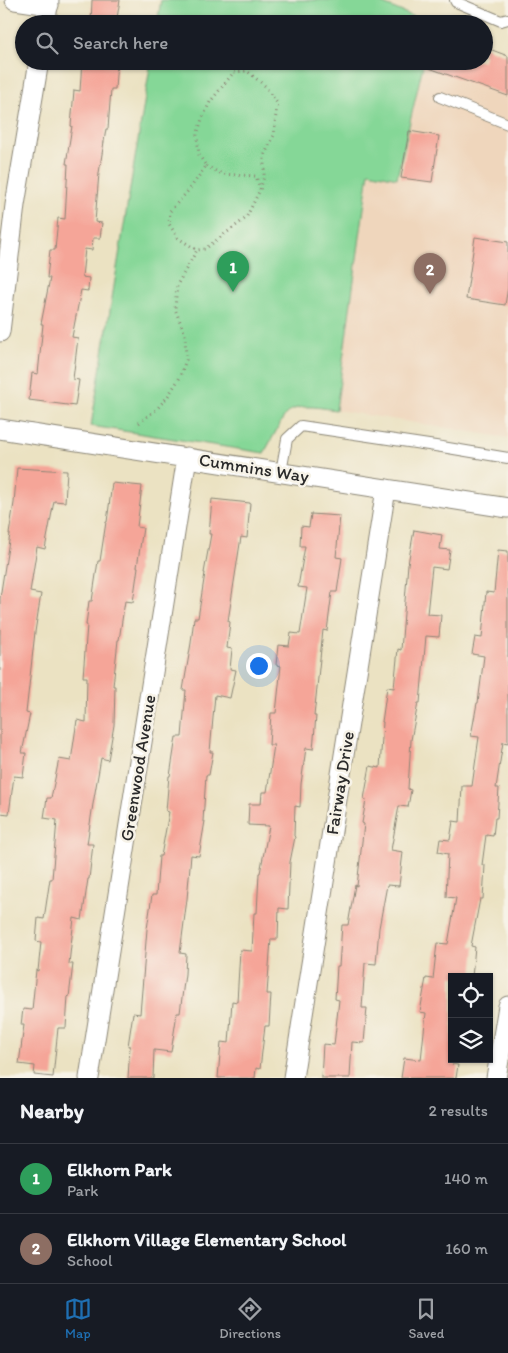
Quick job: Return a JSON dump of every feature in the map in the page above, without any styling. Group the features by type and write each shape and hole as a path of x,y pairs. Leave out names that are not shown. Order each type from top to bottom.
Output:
{"street":[{"path":"15,0 49,3"},
{"path":"0,332 8,204 37,70"},
{"name":"Cummins Way","path":"0,429 508,508"},
{"name":"Greenwood Avenue","path":"89,1078 187,457"},
{"name":"Fairway Drive","path":"293,1078 386,489"},
{"path":"496,1078 508,1006"}],"lane":[{"path":"455,0 487,15"},
{"path":"493,18 501,21 508,19"},
{"path":"440,97 508,124"},
{"path":"281,472 287,439 301,426 508,458"}],"path":[{"path":"206,166 189,190 170,211 169,224 178,238 197,250 205,249 246,218 260,190 264,176 264,156 274,135 277,103 265,86 248,70 234,72 210,102 197,135 199,155 206,166 222,174 256,176 260,190"},
{"path":"139,424 157,409 168,396 179,379 186,360 185,334 175,309 177,285 197,250"}],"shaded area":[{"path":"508,57 508,438 336,410 370,174 400,178 416,92 424,70 493,70 493,60"}],"green space":[{"path":"161,0 374,0 410,15 158,15"},
{"path":"150,70 422,70 397,178 369,172 336,410 302,407 290,411 285,415 264,453 91,426"}],"building":[{"path":"92,0 120,0 118,15 91,15"},
{"path":"493,50 508,56 508,96 435,70 493,70"},
{"path":"81,70 116,70 115,89 111,89 108,129 106,129 99,173 95,222 102,223 100,238 93,238 92,250 85,249 82,277 89,278 88,291 81,290 72,337 78,338 73,379 79,380 75,406 29,400 32,373 38,374 43,324 41,324 50,278 47,278 50,250 55,250 58,218 65,219 68,164 66,164 72,126 74,90 80,91"},
{"path":"409,131 439,136 432,182 401,178"},
{"path":"475,237 508,242 508,287 505,305 466,299"},
{"path":"17,468 67,471 65,502 54,501 45,549 37,547 30,592 41,594 26,713 30,714 22,753 26,753 23,777 14,776 9,814 0,813 0,598 10,534"},
{"path":"112,483 142,486 137,527 143,528 138,567 133,602 125,601 118,640 113,686 115,686 114,725 108,760 101,758 93,804 87,844 93,844 82,920 74,918 69,964 73,964 66,1028 58,1028 53,1077 34,1075 35,1066 19,1064 24,1025 21,1025 23,1009 32,1010 36,970 38,971 41,942 36,941 38,918 44,919 50,879 52,879 57,820 44,818 47,798 51,798 59,759 71,761 77,720 86,722 87,677 83,677 86,625 89,601 92,601 98,561 100,561"},
{"path":"212,499 250,503 247,538 241,537 228,621 230,622 227,648 232,649 230,669 236,670 230,698 215,695 210,752 213,752 209,775 206,775 203,821 205,821 199,856 191,855 180,953 186,954 185,974 180,1013 177,1013 171,1052 154,1050 153,1078 128,1078 130,1046 128,1046 133,1013 140,1014 147,929 152,895 156,895 159,856 161,856 169,812 166,811 169,776 176,737 182,737 186,690 183,690 194,618 198,618 211,534 209,534"},
{"path":"311,514 340,516 336,557 342,558 337,592 332,592 327,631 323,630 314,716 316,716 313,749 306,748 300,807 295,806 295,837 290,862 288,909 279,908 278,939 271,939 267,994 271,994 269,1026 265,1026 260,1069 256,1068 255,1078 218,1078 221,1042 229,1043 232,1001 237,1002 240,950 252,951 254,913 257,913 259,873 269,826 248,825 249,804 261,804 262,792 267,792 274,745 269,745 271,713 276,713 281,666 276,665 278,645 289,646 291,633 300,634 307,588 298,587 305,546 300,546 301,526 309,527"},
{"path":"414,530 442,535 440,549 450,550 447,569 432,567 427,614 441,615 439,637 426,636 420,703 418,703 411,740 408,789 411,790 408,807 399,806 391,850 403,852 399,886 387,885 379,928 376,964 365,963 362,1008 367,1008 364,1043 352,1042 350,1078 321,1078 323,1044 334,1045 339,1000 335,999 337,966 339,966 342,925 348,925 355,885 357,886 364,824 362,823 366,800 364,799 370,766 380,768 382,722 387,687 394,688 398,649 401,650 408,564"},
{"path":"498,550 508,551 508,743 503,742 496,788 499,788 497,818 495,818 493,836 486,835 482,865 485,865 483,899 480,899 471,946 475,947 472,973 448,973 448,1063 458,1065 456,1078 401,1078 404,1058 421,1060 426,1013 420,1012 426,978 433,979 437,943 448,944 456,898 446,897 448,854 438,852 440,839 450,840 453,821 460,822 462,786 472,786 479,737 471,736 478,703 484,656 472,654 475,637 482,638 486,592 494,593"}],"place":[{"name":"Elkhorn Park","path":"233,292"},
{"name":"Elkhorn Village Elementary School","path":"430,294"}]}
